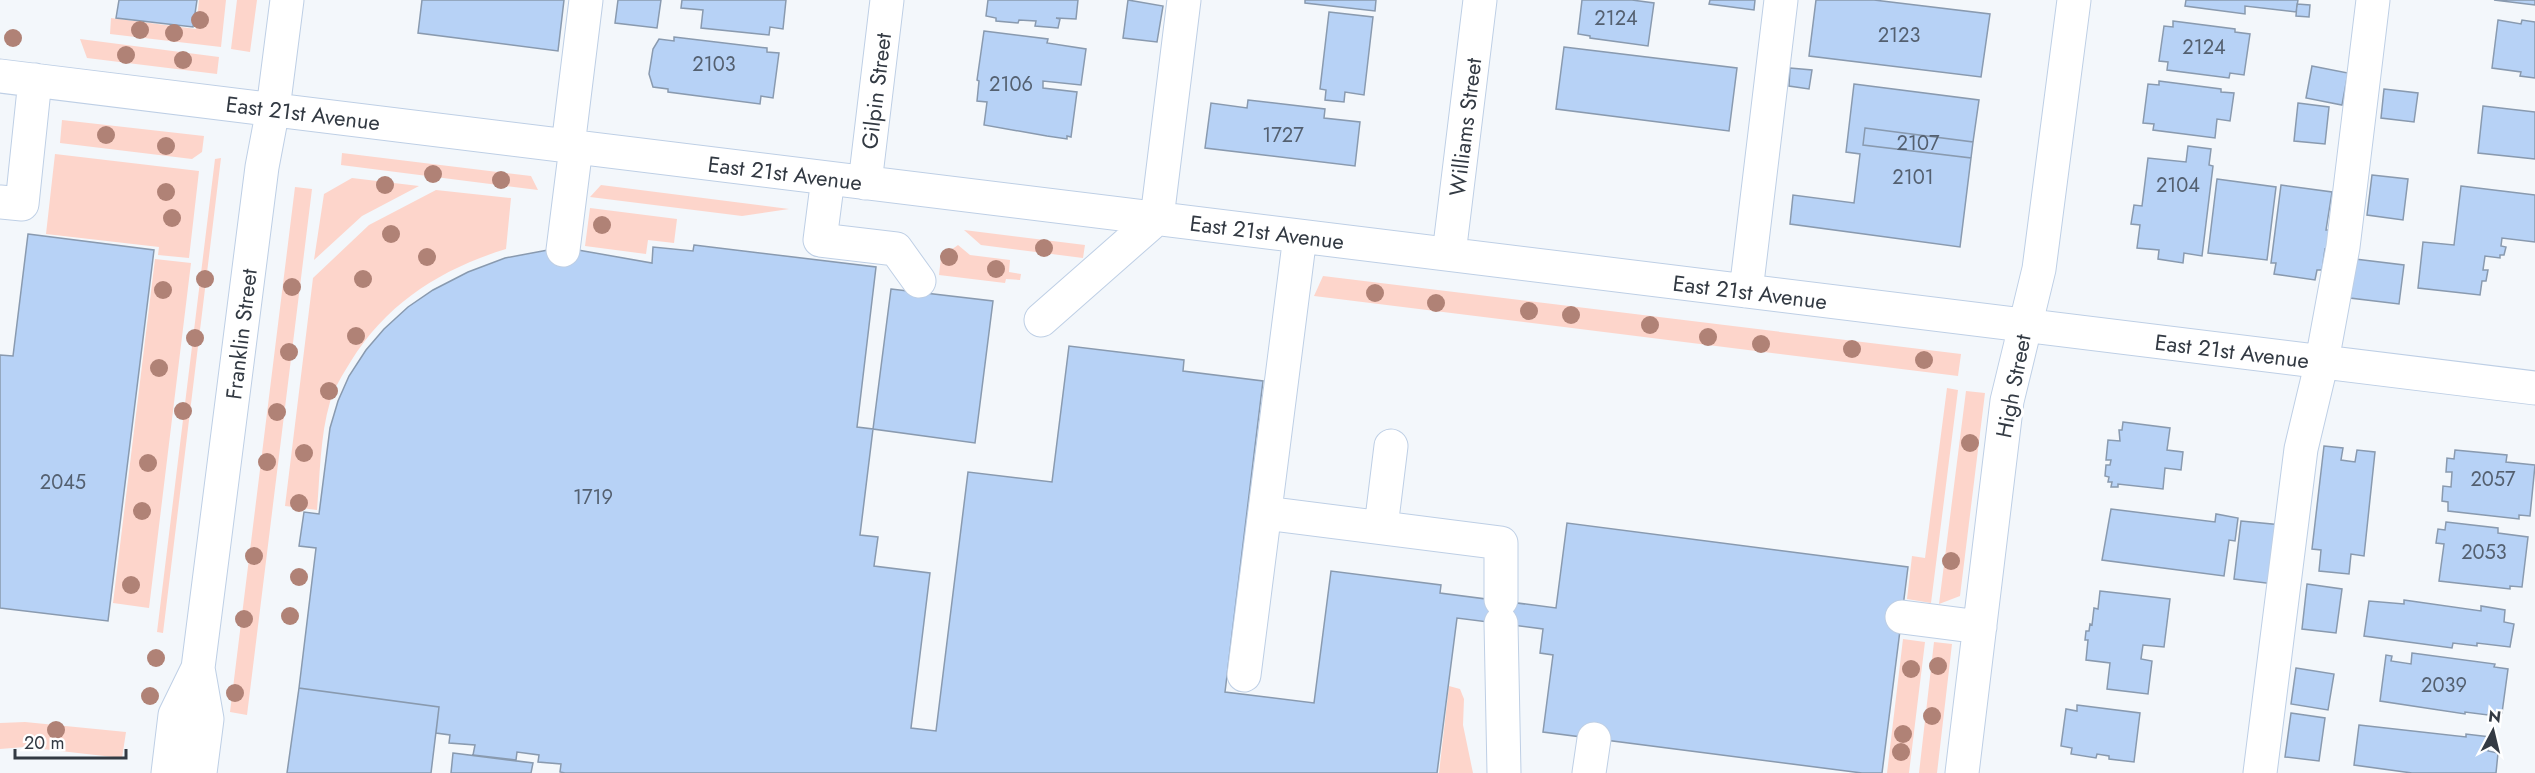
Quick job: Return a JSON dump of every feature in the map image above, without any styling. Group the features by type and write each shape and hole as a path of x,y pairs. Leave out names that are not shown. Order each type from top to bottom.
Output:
{"street":[{"name":"Franklin Street","path":"200,773 207,719 198,668 262,166 273,109 287,0"},
{"path":"563,250 586,0"},
{"name":"Gilpin Street","path":"865,183 887,0"},
{"path":"1041,320 1157,218 1184,0"},
{"name":"Williams Street","path":"1449,254 1480,0"},
{"path":"1746,291 1781,0"},
{"name":"High Street","path":"1962,773 2007,401 2039,269 2073,0"},
{"path":"2260,773 2301,449 2322,362 2343,247 2373,0"},
{"name":"East 21st Avenue","path":"0,76 2535,388"},
{"path":"0,202 22,204 35,80"},
{"path":"828,178 820,240 896,249 919,281"},
{"path":"1244,675 1300,236"},
{"path":"1381,527 1391,446"},
{"path":"1265,513 1501,543 1504,773"},
{"path":"1902,617 1980,627"},
{"name":"Franklin Street","path":"168,773 175,715 198,668"},
{"path":"1589,773 1594,739"}],"shaded area":[{"path":"199,0 226,0 221,47 110,34 111,18 196,29"},
{"path":"237,0 257,0 250,52 231,49"},
{"path":"80,39 219,57 217,74 87,58"},
{"path":"62,120 204,136 202,152 192,159 60,143"},
{"path":"342,153 531,176 538,190 341,165"},
{"path":"55,154 199,171 189,258 158,255 159,247 46,234"},
{"path":"221,158 163,633 157,632 215,159"},
{"path":"352,178 419,186 362,216 314,260 324,194"},
{"path":"601,185 789,209 742,216 590,197"},
{"path":"295,187 312,189 247,715 230,712"},
{"path":"436,190 511,198 506,249 482,257 438,278 399,305 365,340 342,376 330,402 322,442 317,510 285,506 313,278 369,225"},
{"path":"590,208 677,219 674,243 648,240 646,254 585,246"},
{"path":"964,230 1085,245 1083,258 981,245"},
{"path":"958,245 970,255 1010,260 1009,272 1021,274 1020,280 1006,279 1005,283 939,275 941,257"},
{"path":"155,259 191,263 149,608 113,603"},
{"path":"1323,276 1961,354 1958,376 1314,296"},
{"path":"1947,388 1958,390 1931,603 1907,599 1912,556 1925,558"},
{"path":"1966,391 1985,393 1960,596 1939,604"},
{"path":"1903,639 1925,642 1909,773 1887,773"},
{"path":"1934,642 1952,644 1937,773 1919,773"},
{"path":"1449,686 1460,689 1464,699 1463,725 1473,773 1439,773"},
{"path":"25,722 126,732 122,758 25,747 0,749 0,723"}],"building":[{"path":"119,0 197,0 193,27 116,18"},
{"path":"422,0 564,0 558,51 418,33"},
{"path":"618,0 661,0 657,28 615,23"},
{"path":"682,0 786,0 783,29 770,27 769,35 701,28 703,10 681,8"},
{"path":"988,0 1078,0 1076,19 1056,18 1060,19 1058,28 1035,26 1036,21 1019,20 1018,23 996,21 996,18 986,16"},
{"path":"1128,0 1163,6 1157,42 1123,38"},
{"path":"1305,0 1376,0 1375,11 1305,3"},
{"path":"1582,0 1632,0 1654,3 1648,46 1590,38 1590,36 1578,34"},
{"path":"1710,0 1755,0 1754,10 1709,4"},
{"path":"1816,0 1874,0 1990,14 1981,77 1809,56"},
{"path":"2186,0 2298,0 2296,12 2245,6 2245,14 2185,6"},
{"path":"2494,0 2535,0 2535,5"},
{"path":"2297,4 2310,5 2309,17 2296,16"},
{"path":"1329,12 1373,17 1364,95 1345,92 1344,102 1325,100 1326,90 1320,89"},
{"path":"2498,20 2521,24 2522,20 2535,22 2535,78 2520,76 2521,72 2492,68"},
{"path":"2173,21 2235,29 2235,32 2250,34 2244,75 2230,73 2229,78 2167,70 2168,62 2159,61 2164,26 2173,27"},
{"path":"984,31 1048,39 1047,43 1086,49 1081,85 1043,81 1043,88 1077,92 1071,137 1067,136 1067,139 984,125 987,102 977,101 979,81 977,80"},
{"path":"674,37 767,48 767,52 779,53 773,98 761,96 760,104 668,92 668,89 653,87 649,74 653,49 659,39 674,41"},
{"path":"1564,47 1737,68 1729,131 1556,109"},
{"path":"2312,66 2348,73 2342,105 2306,98"},
{"path":"1790,68 1812,70 1809,89 1789,86"},
{"path":"2159,81 2221,89 2221,92 2234,93 2230,121 2217,119 2215,138 2153,130 2154,124 2143,123 2148,84 2159,85"},
{"path":"1854,84 1979,100 1973,142 1865,128 1863,145 1971,158 1960,247 1790,224 1793,195 1854,203 1860,154 1846,152"},
{"path":"2384,89 2418,93 2414,122 2381,118"},
{"path":"1248,100 1325,109 1324,118 1360,122 1355,166 1205,148 1211,103 1247,108"},
{"path":"2298,103 2329,107 2325,144 2294,141"},
{"path":"2483,106 2535,112 2535,159 2478,153"},
{"path":"1865,128 1973,142 1971,158 1863,145"},
{"path":"2188,146 2211,149 2209,165 2213,166 2202,256 2184,253 2183,263 2158,259 2159,250 2137,248 2140,225 2131,224 2134,205 2142,206 2148,158 2186,162"},
{"path":"2372,175 2408,179 2403,220 2367,215"},
{"path":"2217,179 2276,187 2267,260 2208,253"},
{"path":"2281,185 2332,192 2326,230 2330,230 2328,250 2325,249 2322,270 2317,270 2315,280 2274,274 2276,263 2271,263"},
{"path":"2461,186 2535,195 2535,242 2502,238 2501,246 2506,247 2504,255 2500,255 2500,258 2485,256 2483,270 2488,270 2486,281 2482,281 2480,295 2418,288 2423,242 2454,245"},
{"path":"28,234 154,250 108,621 0,608 0,355 13,356"},
{"path":"694,245 876,267 857,427 873,429 860,535 878,537 874,566 930,573 911,728 936,731 968,472 1052,482 1069,346 1184,360 1183,371 1263,381 1225,692 1314,703 1331,571 1441,585 1440,593 1556,608 1567,523 1908,567 1882,773 1862,773 1543,732 1553,655 1540,653 1543,629 1457,618 1437,773 565,773 560,772 561,764 538,762 539,755 517,752 516,760 473,755 475,745 449,743 450,735 436,733 439,707 299,688 316,548 299,546 304,512 319,514 330,428 338,401 349,376 366,350 384,329 408,307 433,290 468,272 505,258 548,250 578,250 652,263 653,247 693,251"},
{"path":"2355,259 2404,265 2399,304 2350,298"},
{"path":"891,289 993,301 975,443 873,429"},
{"path":"2123,422 2170,428 2167,450 2183,452 2181,470 2165,468 2163,489 2118,484 2118,487 2111,487 2112,482 2108,482 2109,477 2105,476 2106,465 2110,465 2111,460 2106,460 2108,440 2120,441 2119,430 2122,430"},
{"path":"2324,446 2343,448 2341,460 2355,462 2357,450 2375,452 2364,556 2351,554 2349,574 2319,571 2321,550 2312,549"},
{"path":"2455,450 2507,455 2506,462 2535,465 2530,516 2519,515 2519,519 2448,511 2448,502 2442,501 2443,486 2451,487 2452,472 2446,472 2447,458 2454,459"},
{"path":"2111,509 2215,522 2216,514 2238,518 2235,541 2229,540 2224,576 2102,560"},
{"path":"2241,521 2282,525 2274,584 2234,579"},
{"path":"2446,522 2498,528 2498,533 2528,537 2522,587 2510,586 2510,589 2439,581 2444,544 2436,543 2438,529 2445,530"},
{"path":"2307,584 2342,589 2336,633 2302,629"},
{"path":"2100,591 2170,599 2164,647 2143,645 2141,659 2152,661 2148,694 2107,689 2110,663 2086,660 2088,640 2085,640 2086,631 2089,631 2090,624 2092,625 2094,608 2098,609"},
{"path":"2404,600 2481,611 2481,606 2505,610 2504,622 2514,624 2510,647 2453,643 2452,648 2364,636 2369,601 2404,604"},
{"path":"2412,653 2495,664 2494,667 2508,669 2502,713 2489,712 2488,715 2465,712 2465,714 2380,701 2386,655 2392,656 2391,661 2411,664"},
{"path":"2296,668 2334,674 2328,710 2291,704"},
{"path":"299,688 439,707 431,773 287,773"},
{"path":"2077,705 2140,713 2134,762 2109,759 2109,756 2097,754 2096,758 2071,754 2072,748 2061,746 2066,709 2077,711"},
{"path":"2291,713 2325,718 2319,761 2285,757"},
{"path":"2359,725 2466,737 2466,734 2490,737 2488,751 2498,753 2496,773 2412,773 2354,765"},
{"path":"453,753 533,763 531,773 451,773"}]}
